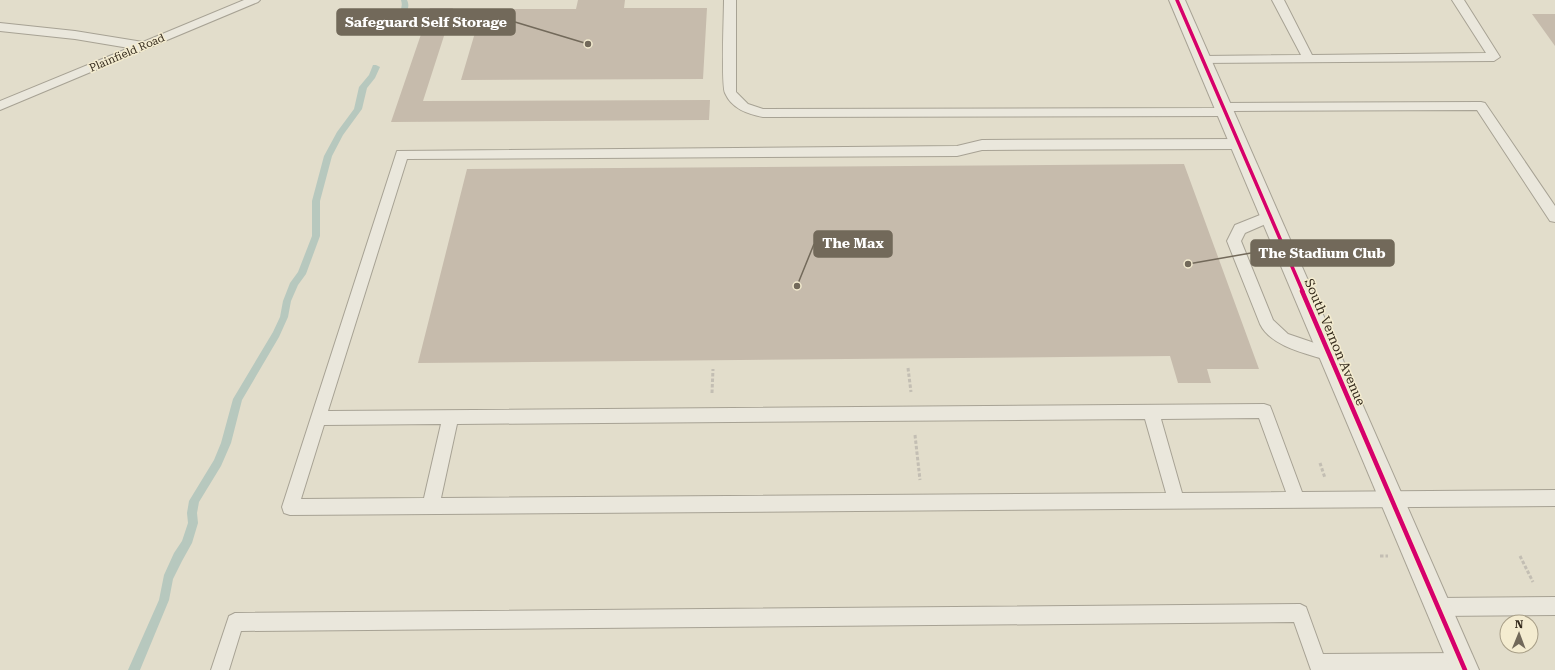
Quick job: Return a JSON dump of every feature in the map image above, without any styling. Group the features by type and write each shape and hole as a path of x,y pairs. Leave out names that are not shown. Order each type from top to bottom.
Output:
{"street":[{"name":"South Vernon Avenue","path":"1177,0 1223,110 1464,666"}],"lane":[{"name":"Plainfield Road","path":"0,106 254,0"},
{"path":"730,0 730,92 745,109 763,113 1223,110 1481,106 1555,218"},
{"path":"1278,0 1308,58"},
{"path":"1203,60 1494,56 1458,0"},
{"path":"0,27 75,35 143,46"},
{"path":"1238,144 982,145 958,151 402,154 290,507 1555,498"},
{"path":"1270,216 1240,229 1234,241 1267,324 1283,338 1330,355"},
{"path":"318,418 1264,411 1297,500"},
{"path":"1151,412 1176,500"},
{"path":"431,506 451,417"},
{"path":"1438,607 1555,606"},
{"path":"220,670 235,622 1292,613 1300,613 1318,667 1464,666"}],"building":[{"path":"578,0 625,0 624,8 707,8 703,79 461,80 482,9 576,9"},
{"path":"430,8 453,8 423,101 710,100 709,120 391,122"},
{"path":"1532,14 1555,14 1555,46"},
{"path":"1184,164 1259,369 1207,369 1211,383 1178,383 1170,356 418,363 467,169"}],"waterway":[{"path":"387,27 405,11 406,5 404,0"},
{"path":"134,670 164,600 168,579 178,557 187,543 193,523 192,513 194,501 218,463 226,443 238,399 276,334 284,317 287,301 294,283 302,274 316,236 316,201 328,156 340,134 358,109 363,87 372,76 376,67"}],"cycle path":[{"path":"1177,0 1465,670"}],"place":[{"name":"Safeguard Self Storage","path":"588,44"},
{"name":"The Stadium Club","path":"1188,264"},
{"name":"The Max","path":"797,286"}]}
